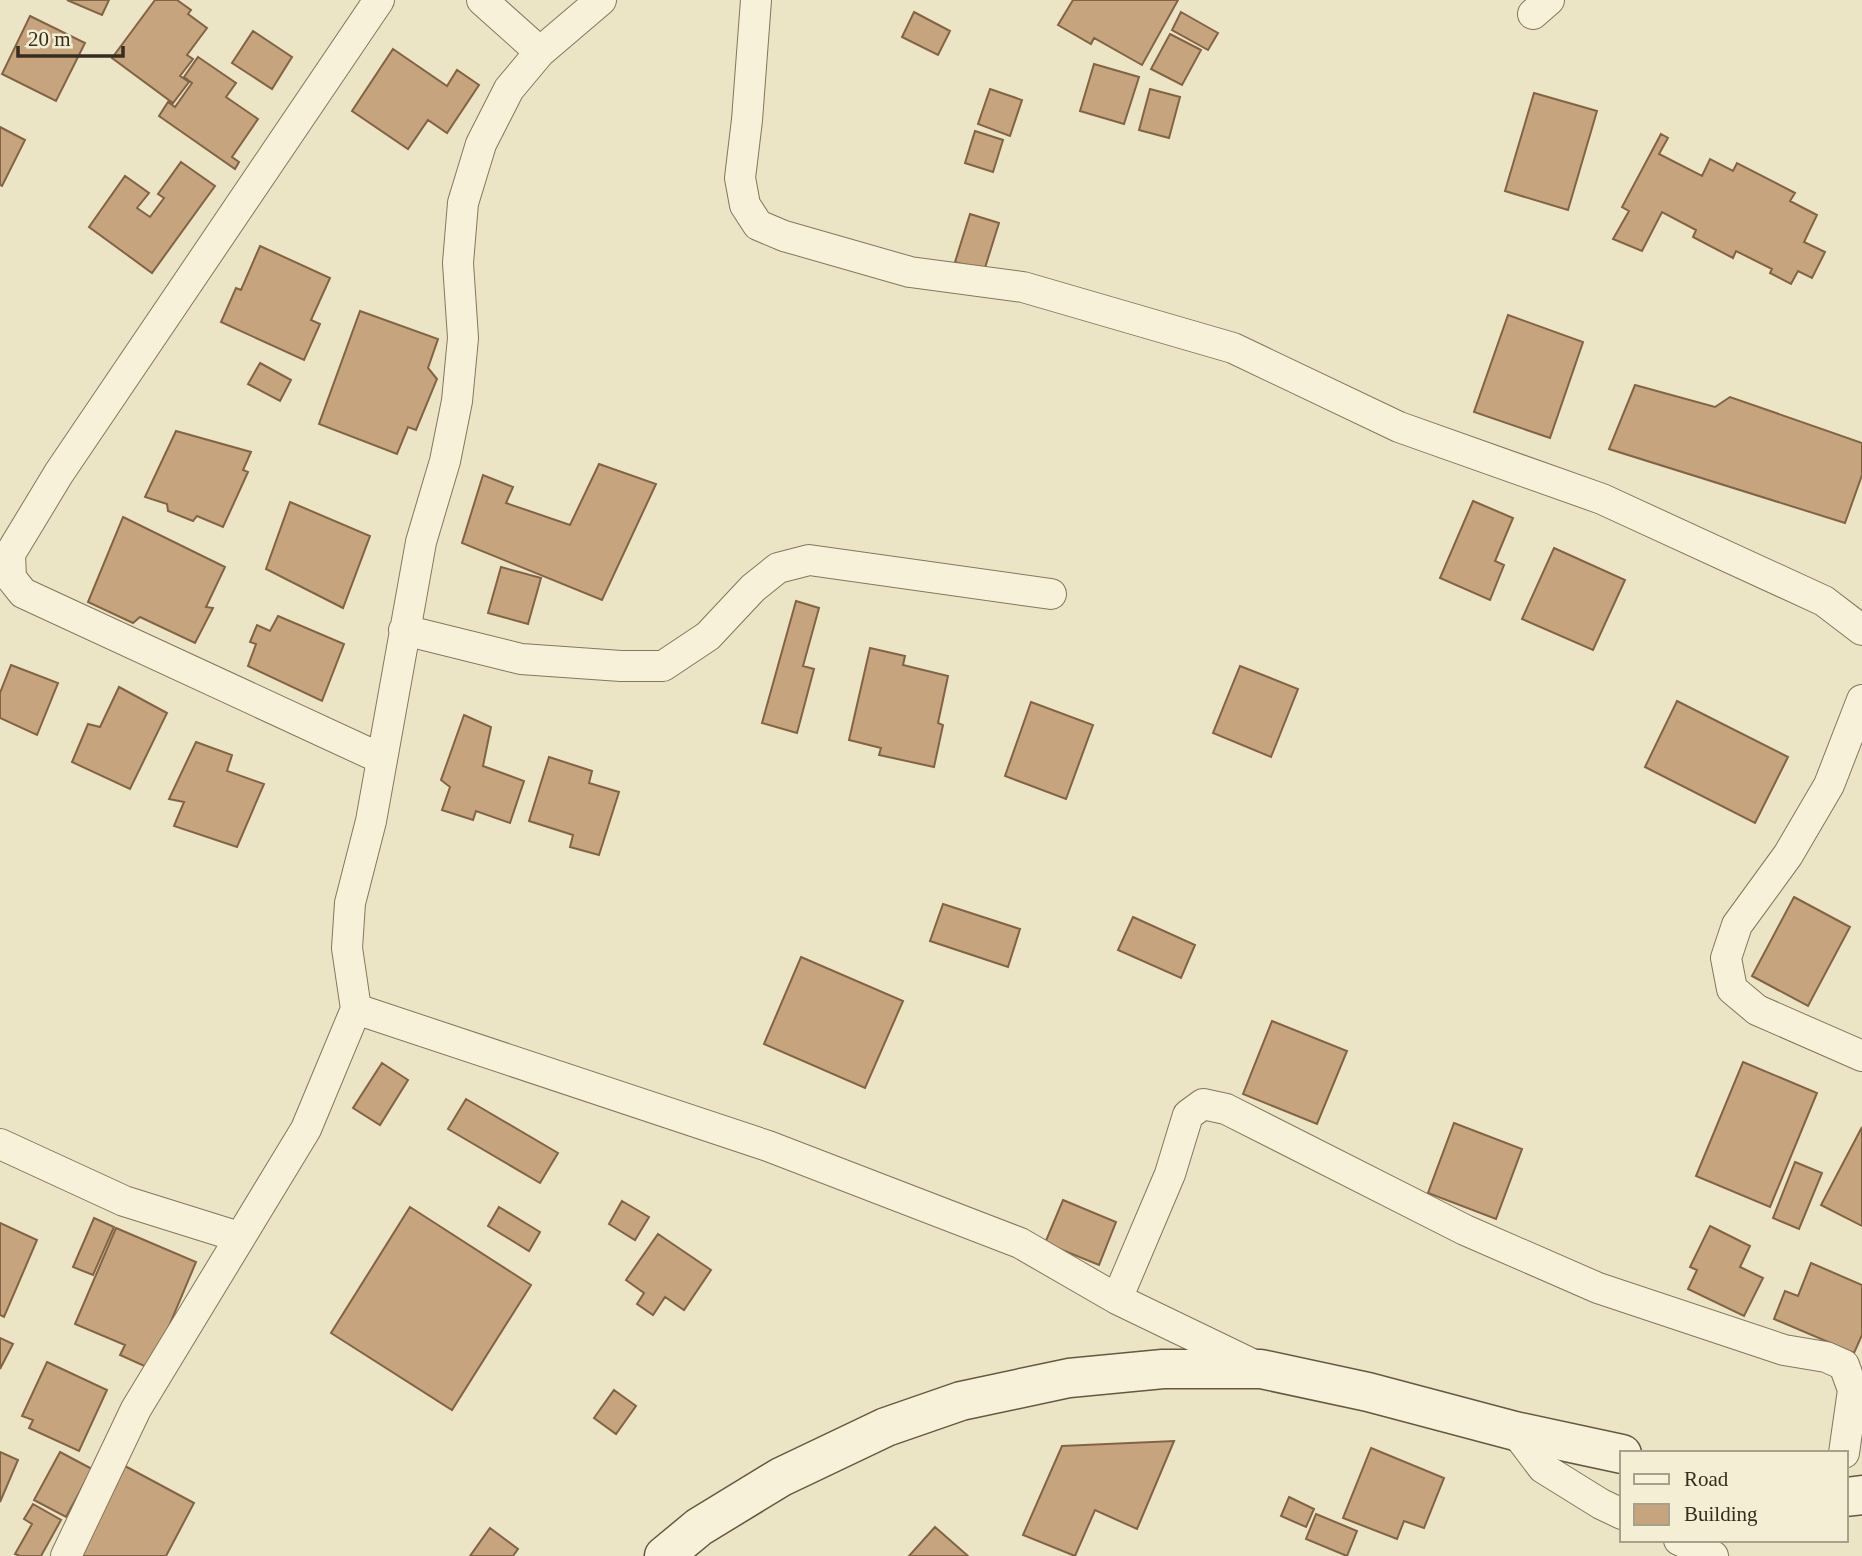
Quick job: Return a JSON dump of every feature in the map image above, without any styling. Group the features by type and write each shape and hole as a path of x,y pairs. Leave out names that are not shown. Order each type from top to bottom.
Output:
{"main road":[{"path":"664,1556 699,1527 781,1476 886,1427 961,1401 1069,1378 1163,1369 1261,1369 1368,1392 1515,1431 1620,1454"}],"street":[{"path":"379,0 59,473 10,554 11,578 23,593 382,759"},
{"path":"482,0 540,51"},
{"path":"66,1556 136,1409 306,1129 356,1009 347,948 350,903 371,821 421,542 445,461 457,401 463,338 458,263 463,203 481,144 509,89 540,51 601,0"},
{"path":"756,0 740,178 745,205 758,225 784,236 910,272 1023,287 1233,348 1399,426 1602,499 1824,601 1862,630"},
{"path":"404,630 521,659 663,666 708,636 753,587 778,568 809,560 1051,594"},
{"path":"1862,700 1829,785 1788,855 1737,925 1726,958 1732,989 1756,1010 1862,1055"},
{"path":"356,1009 768,1146 1020,1243 1117,1298 1261,1369"},
{"path":"1117,1298 1170,1174 1188,1115 1203,1104 1214,1106 1226,1109 1465,1230 1598,1288 1784,1350 1826,1357 1844,1365 1853,1390 1844,1451"},
{"path":"0,1144 124,1201 239,1237"},
{"path":"1515,1431 1543,1468 1620,1513"},
{"path":"1683,1542 1713,1556"}],"building":[{"path":"67,0 109,0 102,15"},
{"path":"155,0 177,0 191,10 188,14 207,28 187,55 193,59 180,76 189,82 173,103 112,58"},
{"path":"1073,0 1178,0 1142,65 1094,38 1091,44 1058,25"},
{"path":"914,12 950,31 938,55 902,37"},
{"path":"1181,12 1218,33 1208,50 1172,30"},
{"path":"30,16 85,43 56,101 2,74"},
{"path":"253,31 292,57 272,89 232,63"},
{"path":"1170,34 1201,50 1182,85 1151,69"},
{"path":"393,49 447,86 457,70 479,85 447,133 428,120 408,149 352,111"},
{"path":"198,57 236,83 226,97 258,119 232,157 239,162 235,169 159,116 168,102 175,107 192,83 184,77"},
{"path":"1094,64 1139,77 1124,124 1080,111"},
{"path":"990,89 1022,100 1010,136 978,124"},
{"path":"1150,89 1180,97 1169,138 1139,130"},
{"path":"1534,93 1597,111 1568,210 1505,191"},
{"path":"0,127 25,140 2,186 0,185"},
{"path":"975,131 1003,140 993,172 965,163"},
{"path":"1661,134 1668,138 1659,154 1702,176 1710,159 1733,171 1737,163 1795,193 1790,201 1817,215 1804,242 1825,252 1812,278 1798,271 1791,284 1770,273 1772,269 1736,251 1733,258 1693,237 1696,230 1662,212 1642,251 1613,239 1629,211 1622,207"},
{"path":"181,162 215,186 152,273 89,227 125,176 149,193 137,208 150,217 164,198 158,194"},
{"path":"970,214 999,223 984,271 955,262"},
{"path":"260,246 330,278 311,320 320,324 304,360 221,322 236,288 241,290"},
{"path":"360,311 438,339 428,368 437,379 416,430 408,427 397,454 319,424"},
{"path":"1508,315 1583,342 1550,438 1474,412"},
{"path":"260,363 291,380 280,401 248,384"},
{"path":"1635,385 1715,407 1730,397 1862,443 1862,475 1845,523 1609,449"},
{"path":"176,431 251,452 243,470 248,472 223,527 197,516 193,521 168,511 167,504 145,497"},
{"path":"599,464 656,484 602,600 462,543 483,475 513,487 506,503 570,525"},
{"path":"1473,501 1513,518 1495,561 1504,565 1490,600 1440,578"},
{"path":"290,502 370,536 343,608 266,569"},
{"path":"123,517 225,567 206,607 213,608 195,643 140,617 133,623 88,602"},
{"path":"1554,548 1625,580 1593,650 1522,619"},
{"path":"501,567 541,578 528,624 488,613"},
{"path":"796,601 819,608 803,666 814,669 797,733 762,723"},
{"path":"278,616 344,644 322,701 248,666 256,644 250,642 257,625 270,631"},
{"path":"870,648 905,656 903,665 948,676 938,723 943,725 934,767 879,755 881,748 849,740"},
{"path":"11,665 58,683 37,735 0,718 0,693"},
{"path":"1240,666 1298,689 1271,757 1213,733"},
{"path":"119,687 167,713 130,789 72,762 88,724 100,727"},
{"path":"1677,701 1788,757 1755,823 1645,767"},
{"path":"1031,702 1093,725 1066,799 1005,776"},
{"path":"464,715 491,727 483,766 524,781 510,823 476,811 473,820 442,810 450,787 441,780"},
{"path":"196,742 232,755 227,771 264,784 237,847 174,826 184,802 169,799"},
{"path":"549,757 592,771 589,783 619,792 599,855 570,847 573,835 529,821"},
{"path":"1794,897 1850,927 1808,1006 1752,976"},
{"path":"943,904 1020,929 1008,967 930,941"},
{"path":"1133,917 1195,945 1181,978 1118,950"},
{"path":"801,957 903,1001 865,1088 764,1044"},
{"path":"1272,1021 1347,1051 1317,1124 1243,1094"},
{"path":"1743,1062 1817,1093 1770,1207 1696,1176"},
{"path":"382,1063 408,1080 380,1125 353,1108"},
{"path":"466,1099 558,1153 540,1183 448,1129"},
{"path":"1454,1123 1522,1149 1496,1219 1428,1193"},
{"path":"1862,1127 1862,1226 1821,1205"},
{"path":"1795,1162 1822,1173 1799,1229 1773,1218"},
{"path":"1063,1200 1116,1222 1099,1265 1045,1243"},
{"path":"622,1201 649,1217 635,1240 609,1224"},
{"path":"410,1207 531,1285 452,1410 331,1333"},
{"path":"499,1207 540,1232 529,1251 488,1226"},
{"path":"94,1218 114,1227 93,1275 73,1267"},
{"path":"0,1223 37,1240 4,1317 0,1315"},
{"path":"1710,1226 1750,1246 1740,1267 1763,1278 1744,1316 1688,1289 1697,1270 1690,1267"},
{"path":"116,1228 196,1262 151,1369 120,1355 125,1345 75,1324"},
{"path":"658,1234 711,1270 684,1310 665,1297 653,1315 637,1304 644,1293 626,1280"},
{"path":"1811,1263 1862,1285 1862,1335 1854,1353 1774,1319 1785,1291 1798,1296"},
{"path":"0,1338 13,1344 0,1369"},
{"path":"47,1362 107,1390 79,1451 29,1428 33,1420 22,1416"},
{"path":"614,1390 636,1406 616,1434 594,1418"},
{"path":"1174,1441 1137,1529 1095,1510 1075,1556 1023,1535 1062,1446"},
{"path":"1371,1448 1444,1478 1424,1528 1404,1521 1397,1539 1343,1518"},
{"path":"0,1452 18,1460 0,1502"},
{"path":"60,1452 92,1469 66,1517 34,1500"},
{"path":"125,1466 194,1503 166,1556 78,1556"},
{"path":"1289,1497 1314,1509 1306,1527 1281,1516"},
{"path":"33,1504 61,1520 41,1556 20,1556 15,1554 32,1524 24,1519"},
{"path":"1316,1514 1357,1531 1347,1556 1306,1539"},
{"path":"935,1527 968,1556 909,1556"},
{"path":"490,1528 518,1549 513,1556 470,1556"}]}
